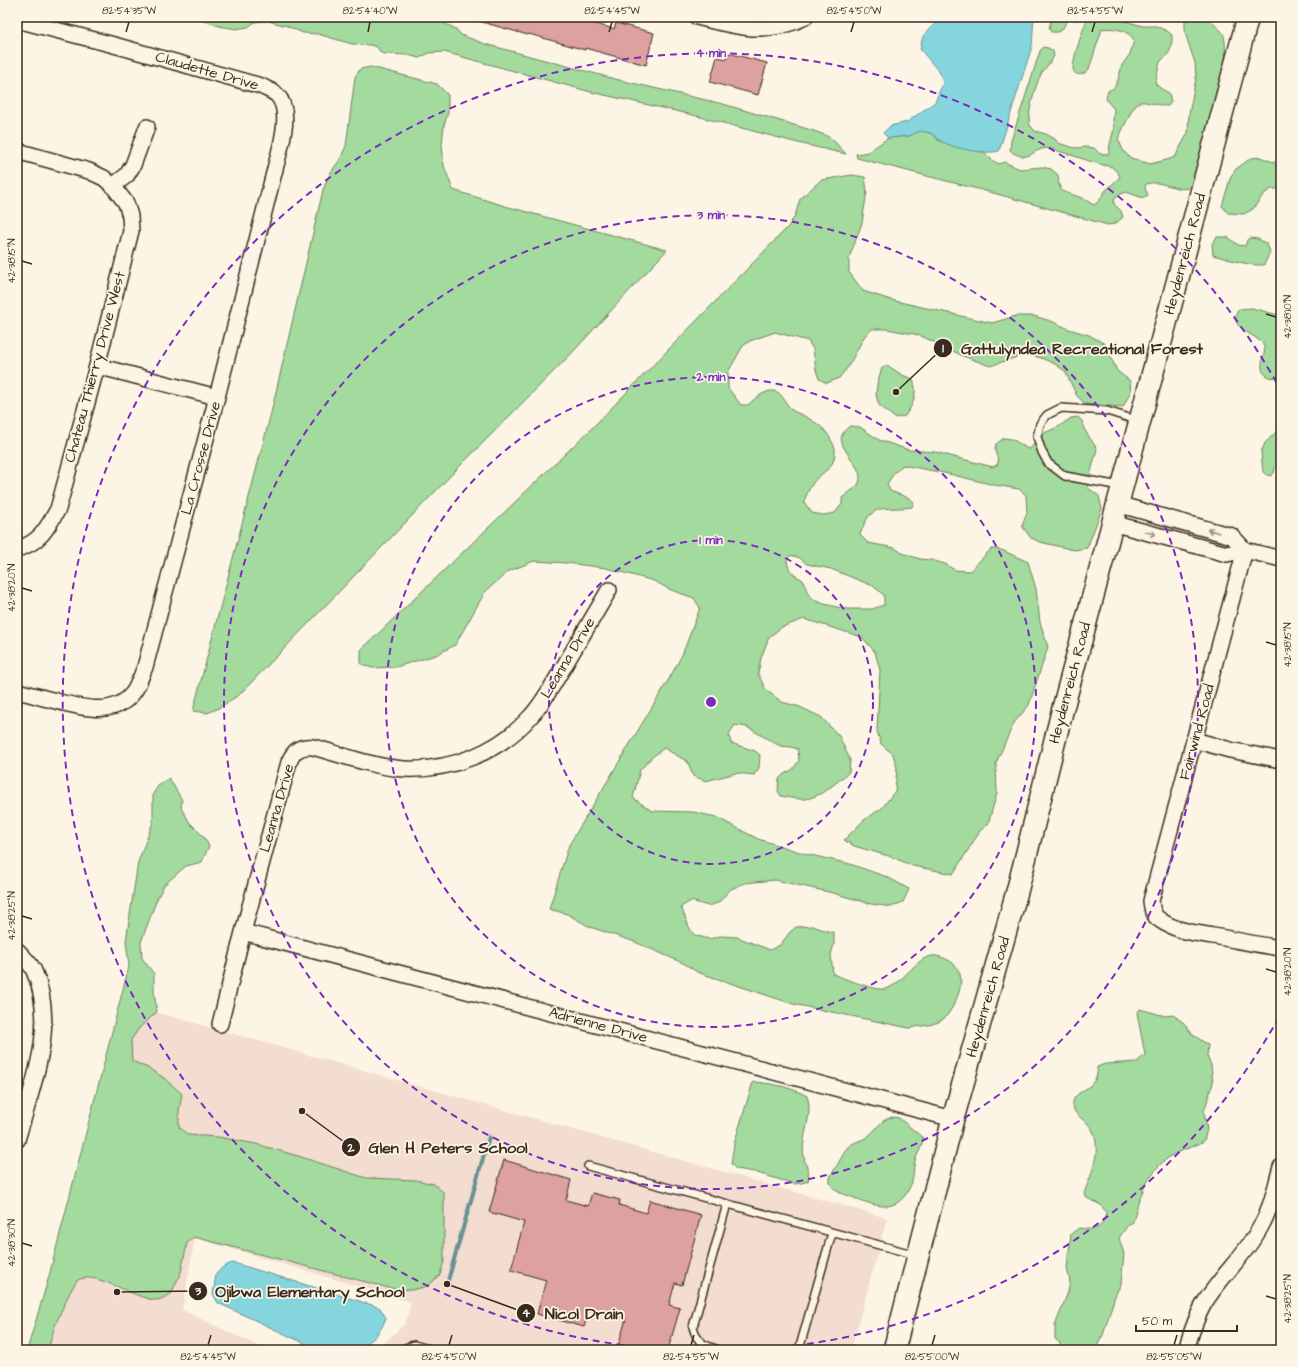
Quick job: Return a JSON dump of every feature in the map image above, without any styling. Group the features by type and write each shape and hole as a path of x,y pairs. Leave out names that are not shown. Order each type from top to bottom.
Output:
{"street":[{"path":"696,17 755,29 783,26 805,17"},
{"name":"Heydenreich Road","path":"894,1350 954,1119 1018,888 1063,708 1248,17"},
{"name":"Claudette Drive","path":"17,20 114,44 261,86 276,94 282,102 285,119 283,136 264,213"},
{"path":"113,186 127,175 133,166 147,126"},
{"name":"Chateau Thierry Drive West","path":"17,151 89,171 104,178 113,186 126,203 130,216 131,231 97,366 58,509 49,525 32,544 17,549"},
{"name":"La Crosse Drive","path":"17,691 87,709 100,709 116,706 128,698 135,690 145,667 264,213"},
{"path":"97,366 217,397"},
{"path":"1117,505 1232,536 1246,550"},
{"path":"1117,505 1227,554 1246,550 1281,559"},
{"name":"Fairwind Road","path":"1246,550 1151,901 1153,913 1162,922 1178,928 1281,948"},
{"name":"Leanna Drive","path":"220,1024 288,762 292,754 298,749 306,746 367,762 404,768 449,765 478,755 514,732 532,715 547,694 609,590"},
{"path":"1194,740 1230,750 1281,760"},
{"name":"Adrienne Drive","path":"243,932 954,1119"},
{"path":"17,950 34,970 42,997 44,1032 37,1071 17,1140"},
{"path":"1186,1350 1192,1330 1205,1302 1248,1247 1260,1228 1268,1212 1281,1167"}],"lane":[{"path":"1117,505 1065,476 1048,463 1042,452 1037,437 1040,424 1047,415 1061,408 1107,411 1140,421"},
{"path":"588,1166 918,1256"},
{"path":"719,1350 703,1345 696,1338 693,1327 727,1204"},
{"path":"800,1350 832,1233"},
{"path":"399,1350 414,1345 433,1350"}],"shaded area":[{"path":"127,1004 887,1218 851,1350 376,1350 405,1324 411,1302 195,1238 182,1310 267,1350 34,1350"}],"green space":[{"path":"199,17 429,18 442,22 456,29 461,35 485,44 615,79 723,104 811,130 825,135 833,140 846,154 693,115 591,92 444,52 429,53 419,58 408,55 384,54 381,53 377,47 370,45 352,44 318,34 303,33 287,26 268,21 255,22 248,27 236,29 219,26 204,21"},
{"path":"1052,17 1110,17 1143,26 1156,26 1172,35 1170,50 1167,56 1160,62 1155,83 1169,93 1171,102 1168,106 1139,102 1132,110 1118,139 1124,152 1131,158 1150,164 1176,156 1188,133 1189,114 1196,78 1195,63 1185,33 1185,17 1208,17 1221,31 1224,36 1226,51 1220,109 1201,163 1188,188 1184,189 1152,183 1146,184 1145,188 1148,195 1143,198 1126,192 1119,195 1114,200 1114,204 1121,211 1123,217 1115,224 1108,225 997,194 857,158 856,154 868,152 888,138 909,136 920,130 933,134 938,140 959,147 984,152 993,161 999,164 1004,162 1020,169 1042,167 1051,169 1058,175 1059,185 1062,191 1082,198 1094,205 1098,202 1106,190 1120,177 1112,167 1048,148 1036,151 1028,156 1019,156 1010,150 1011,141 1040,51 1043,47 1053,51 1054,56 1041,74 1036,86 1032,99 1029,124 1035,131 1046,134 1055,139 1058,143 1075,148 1094,148 1100,154 1109,154 1114,129 1114,109 1107,101 1106,97 1108,91 1114,88 1118,80 1122,65 1130,54 1134,40 1128,34 1120,30 1111,28 1102,29 1089,69 1082,74 1077,74 1074,71 1073,63 1087,19 1075,20 1068,18 1063,28 1058,32 1051,32 1049,28"},
{"path":"371,67 437,84 448,95 448,113 444,125 442,144 444,166 453,190 505,206 667,250 571,354 457,469 239,695 217,709 207,713 193,711 271,413 323,190 329,175 339,161 346,146 355,77 360,69"},
{"path":"1260,157 1281,165 1281,189 1271,189 1263,195 1253,209 1244,214 1228,213 1222,206 1231,176 1236,169 1251,158"},
{"path":"852,175 865,177 867,191 862,223 849,258 849,272 863,291 891,300 992,323 1016,316 1034,316 1051,321 1069,329 1089,335 1105,344 1117,371 1130,381 1131,391 1123,407 1085,404 1077,396 1065,371 1055,364 1041,358 1026,354 990,366 963,356 919,335 887,329 872,329 864,337 848,367 839,378 827,383 819,379 813,349 808,341 775,332 750,341 743,346 728,372 728,388 741,405 748,405 762,394 775,391 781,395 792,410 815,422 829,435 835,449 834,458 830,467 813,483 804,502 812,513 823,515 835,513 842,504 842,498 857,486 860,480 859,473 841,441 845,430 850,426 860,427 879,440 909,450 935,452 993,467 998,464 995,450 996,444 1004,438 1012,439 1030,449 1042,434 1058,427 1071,418 1078,417 1082,421 1084,429 1097,449 1087,487 1099,496 1102,509 1087,548 1074,550 1040,542 1031,538 1022,526 1027,512 1026,495 1019,489 903,465 894,473 887,484 890,491 909,498 914,502 912,507 886,508 874,512 869,516 864,524 860,535 868,543 895,548 902,553 920,559 945,564 955,570 970,571 991,549 998,549 1028,562 1036,589 1040,622 1048,647 1029,705 1014,723 996,763 997,793 988,824 980,831 953,874 913,866 892,857 854,846 844,840 864,820 882,808 895,791 897,768 893,754 881,744 877,731 880,670 875,652 862,637 804,619 782,627 769,637 761,658 758,674 766,690 782,702 800,707 821,717 839,736 850,760 849,772 820,794 806,799 795,799 781,796 778,791 779,779 784,774 792,770 799,761 798,749 780,746 747,727 735,725 729,734 731,743 755,751 760,755 759,768 754,775 736,773 706,781 693,776 688,762 664,748 651,758 640,770 633,798 652,811 693,812 716,817 758,839 806,854 850,864 887,877 909,889 903,902 891,907 871,904 833,893 775,880 745,883 731,889 718,903 708,906 691,901 681,907 694,935 709,939 720,936 737,937 770,950 780,945 796,927 812,926 834,933 834,944 831,955 833,974 874,988 885,989 892,986 925,958 933,956 941,957 949,961 955,965 959,971 961,984 957,998 951,1010 942,1020 938,1022 930,1025 909,1028 793,1004 697,972 685,964 635,942 590,927 567,914 549,909 569,845 682,655 700,608 694,598 671,590 654,581 606,568 534,561 509,571 485,592 455,645 436,655 396,667 372,668 361,664 361,650 590,430 788,227 795,216 800,199 821,180","holes":["791,555 800,558 807,564 831,569 873,586 884,595 884,605 872,609 846,609 816,601 808,594 803,580 794,575 790,570 787,560"]},
{"path":"1217,237 1228,237 1238,245 1245,246 1247,240 1250,238 1258,239 1267,244 1270,252 1264,265 1245,263 1213,255 1212,244"},
{"path":"1252,308 1278,315 1281,311 1281,376 1271,378 1263,371 1262,364 1264,347 1262,343 1238,325 1236,315 1239,309"},
{"path":"887,365 902,375 913,379 915,394 911,407 905,416 895,418 879,405 876,395 877,384 882,368"},
{"path":"1281,427 1281,465 1275,468 1274,473 1270,476 1263,472 1261,452 1265,443"},
{"path":"169,778 182,800 181,808 190,823 204,837 209,846 202,862 186,866 164,885 157,899 141,942 142,958 154,974 154,992 157,1012 140,1027 131,1040 132,1061 148,1068 164,1078 182,1094 179,1111 179,1127 188,1135 218,1137 256,1144 366,1178 416,1180 434,1184 444,1193 444,1261 440,1275 428,1286 412,1290 389,1288 194,1237 187,1243 181,1272 171,1294 157,1300 148,1299 95,1279 86,1278 78,1280 58,1319 48,1350 27,1350 48,1280 129,966 126,941 138,862 153,822 153,794 158,786"},
{"path":"1140,1009 1165,1016 1173,1015 1184,1023 1192,1034 1208,1045 1207,1056 1211,1065 1213,1083 1204,1111 1207,1129 1204,1141 1168,1158 1149,1178 1141,1195 1133,1222 1128,1225 1119,1238 1124,1254 1121,1284 1115,1296 1103,1335 1095,1350 1060,1350 1060,1343 1055,1339 1055,1326 1068,1292 1070,1282 1067,1268 1071,1234 1079,1228 1097,1228 1102,1223 1106,1212 1101,1205 1087,1198 1084,1193 1093,1168 1096,1140 1093,1131 1088,1124 1074,1111 1074,1100 1076,1096 1094,1081 1097,1075 1097,1067 1105,1064 1137,1062 1145,1055 1137,1013"},
{"path":"753,1082 781,1086 807,1096 809,1112 803,1149 809,1174 808,1181 794,1184 754,1172 736,1169 731,1164 734,1144"},
{"path":"893,1117 899,1118 923,1138 915,1161 912,1182 906,1194 898,1202 881,1206 840,1193 834,1189 831,1185 830,1177 847,1148 867,1137 882,1122"}],"water":[{"path":"944,17 1034,17 1032,46 999,151 985,152 951,146 939,140 931,133 920,131 909,136 888,138 883,133 890,126 907,122 935,102 943,83 940,73 920,49 923,36 937,21"},
{"path":"234,1263 372,1305 380,1308 386,1318 375,1337 358,1350 319,1350 218,1303 213,1294 216,1274 222,1268"}],"building":[{"path":"475,17 594,17 592,23 614,29 616,23 654,33 646,65 585,48 585,50 529,34 528,35 475,20"},
{"path":"728,53 767,63 758,95 710,82 717,57 727,59"},
{"path":"504,1160 571,1180 566,1200 588,1206 592,1193 620,1200 619,1205 646,1213 650,1200 701,1215 682,1285 675,1283 669,1305 680,1308 668,1350 617,1350 626,1319 589,1309 584,1327 537,1314 546,1280 511,1270 524,1222 489,1212"}],"waterway":[{"path":"447,1284 489,1137"}],"place":[{"name":"Gattulyndea Recreational Forest","path":"896,392"},
{"name":"Glen H Peters School","path":"302,1111"},
{"name":"Nicol Drain","path":"447,1284"},
{"name":"Ojibwa Elementary School","path":"117,1292"}]}
